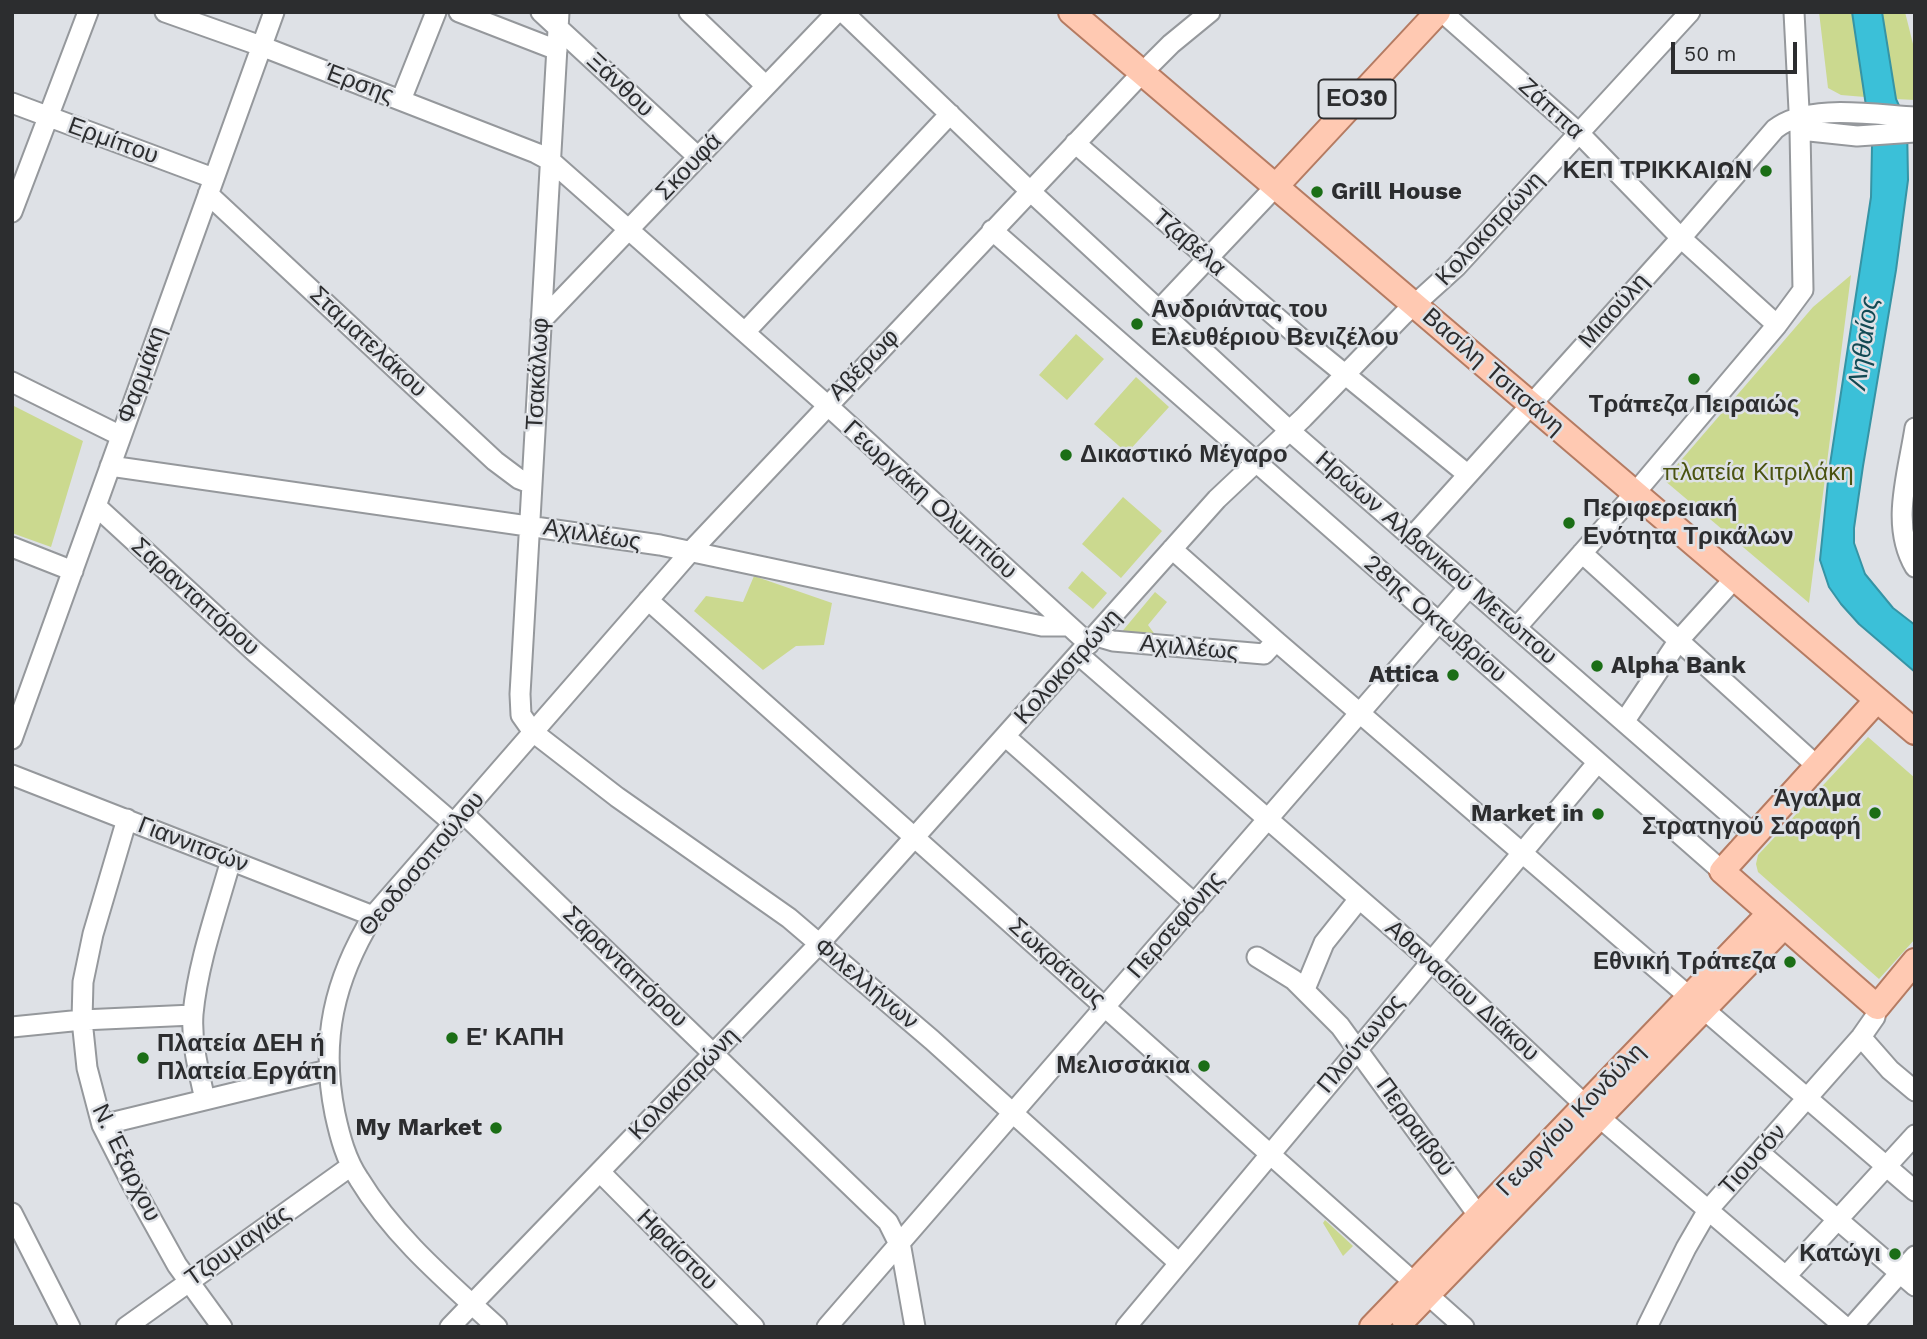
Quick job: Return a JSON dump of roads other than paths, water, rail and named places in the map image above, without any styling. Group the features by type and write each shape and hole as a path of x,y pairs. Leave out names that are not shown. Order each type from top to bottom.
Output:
{"main road":[{"name":"Βασίλη Τσιτσάνη","path":"1071,12 1915,732"},
{"name":"ΕΟ30","path":"1276,186 1440,12"},
{"path":"1722,871 1877,700"},
{"name":"28ης Οκτωβρίου","path":"1722,871 1877,1007"},
{"name":"Γεωργίου Κονδύλη","path":"1372,1327 1421,1288 1777,919"},
{"path":"1877,1007 1910,976"},
{"name":"Γεωργίου Κονδύλη","path":"1396,1327 1421,1288 1478,1215 1592,1111"}],"street":[{"path":"12,212 88,12"},
{"name":"Έρσης","path":"165,12 401,100 551,161"},
{"name":"Φαρμάκη","path":"12,739 21,686 73,571 274,12"},
{"path":"401,100 436,12"},
{"path":"459,12 557,50"},
{"name":"Ξάνθου","path":"541,12 559,20 698,157"},
{"path":"689,12 766,86"},
{"name":"Σκουφά","path":"541,321 837,12"},
{"name":"Ηρώων Αλβανικού Μετώπου","path":"843,12 1030,191 1290,431 1754,835"},
{"name":"Αβέρωφ","path":"533,732 691,551 827,405 1142,73 1171,44 1210,12"},
{"name":"Ζάππα","path":"1440,12 1579,133 1681,237 1777,325"},
{"name":"Κολοκοτρώνη","path":"450,1327 819,944 1211,506 1290,431 1415,304 1456,267 1690,12"},
{"path":"1516,628 1777,325 1804,286 1794,12"},
{"name":"Τσακάλωφ","path":"533,732 525,723 519,708 559,20"},
{"name":"Ερμίπου","path":"12,103 211,186"},
{"path":"745,332 950,114"},
{"name":"Μιαούλη","path":"1412,537 1681,237 1770,133 1784,122 1800,123 1830,114 1915,117"},
{"path":"1800,123 1857,136 1915,132"},
{"name":"Τζαβέλα","path":"1075,143 1207,259 1467,474"},
{"name":"Γεωργάκη Ολυμπίου","path":"551,161 827,405 1088,645"},
{"name":"Σταματελάκου","path":"211,186 495,461 519,479 532,484"},
{"path":"1159,310 1276,186"},
{"name":"28ης Οκτωβρίου","path":"992,230 1722,871"},
{"path":"12,382 121,436"},
{"path":"1915,428 1902,519 1905,547 1915,568"},
{"name":"Αχιλλέως","path":"110,467 530,525 691,551 1042,626 1069,626"},
{"name":"Σαρανταπόρου","path":"96,506 256,652 459,819 713,1052 881,1215 900,1244"},
{"path":"12,547 73,571"},
{"path":"1172,549 1915,1191"},
{"path":"1582,553 1817,766"},
{"path":"1624,722 1679,640 1735,578"},
{"name":"Περσεφόνης","path":"827,1327 1469,587"},
{"name":"Σωκράτους","path":"648,600 1464,1327"},
{"name":"Αχιλλέως","path":"1088,645 1113,641 1264,654 1276,641"},
{"name":"Αθανασίου Διάκου","path":"1088,645 1267,820 1431,961 1592,1111 1845,1327"},
{"name":"Θεοδοσοπούλου","path":"497,1327 401,1234 377,1206 351,1166 338,1127 328,1070 330,1030 341,980 352,951 373,916 533,732"},
{"name":"Φιλελλήνων","path":"533,732 617,797 768,902 932,1040 1180,1263"},
{"path":"1006,737 1195,904"},
{"name":"Πλούτωνος","path":"1126,1327 1357,1047 1598,762"},
{"name":"Γιαννιτσών","path":"12,775 373,916"},
{"name":"Ν. Έξαρχου","path":"127,819 86,966 82,1020 87,1068 102,1125 132,1184 188,1282 222,1327"},
{"path":"205,1100 195,1052 193,1015 231,860"},
{"path":"1305,989 1324,943 1359,898"},
{"name":"Περραιβού","path":"1257,957 1305,989 1357,1047 1478,1215"},
{"name":"Τιουσόν","path":"1647,1327 1708,1210 1861,1037 1875,1017 1877,1007"},
{"path":"12,1027 82,1020 193,1015"},
{"path":"1861,1037 1890,1070 1915,1091"},
{"path":"102,1125 328,1070"},
{"path":"1786,1276 1915,1135"},
{"path":"1760,1153 1907,1280"},
{"name":"Τζουμαγιάς","path":"126,1327 351,1166"},
{"name":"Ηφαίστου","path":"600,1172 754,1327"},
{"path":"12,1213 70,1327"},
{"path":"900,1244 915,1327"},
{"path":"1852,1327 1907,1280 1915,1256"}],"water":[{"name":"Ληθαίος","path":"1852,12 1882,12 1896,99 1907,123 1908,180 1896,270 1863,466 1854,543 1865,574 1893,608 1915,625 1915,672 1859,624 1841,604 1829,587 1820,560 1829,471 1871,197 1872,146"}],"place":[{"name":"ΚΕΠ ΤΡΙΚΚΑΙΩΝ","path":"1766,171"},
{"name":"Grill House","path":"1317,192"},
{"name":"Ανδριάντας του Ελευθέριου Βενιζέλου","path":"1137,324"},
{"name":"Τράπεζα Πειραιώς","path":"1694,379"},
{"name":"Δικαστικό Μέγαρο","path":"1066,455"},
{"name":"Περιφερειακή Ενότητα Τρικάλων","path":"1569,523"},
{"name":"Alpha Bank","path":"1597,666"},
{"name":"Attica","path":"1453,675"},
{"name":"Άγαλμα Στρατηγού Σαραφή","path":"1875,813"},
{"name":"Market in","path":"1598,814"},
{"name":"Εθνική Τράπεζα","path":"1790,962"},
{"name":"Ε' ΚΑΠΗ","path":"452,1038"},
{"name":"Πλατεία ΔΕΗ ή Πλατεία Εργάτη","path":"143,1058"},
{"name":"Μελισσάκια","path":"1204,1066"},
{"name":"My Market","path":"496,1128"},
{"name":"Κατώγι","path":"1895,1254"}],"park label":[{"name":"πλατεία Κιτριλάκη","path":"1758,473"}]}
